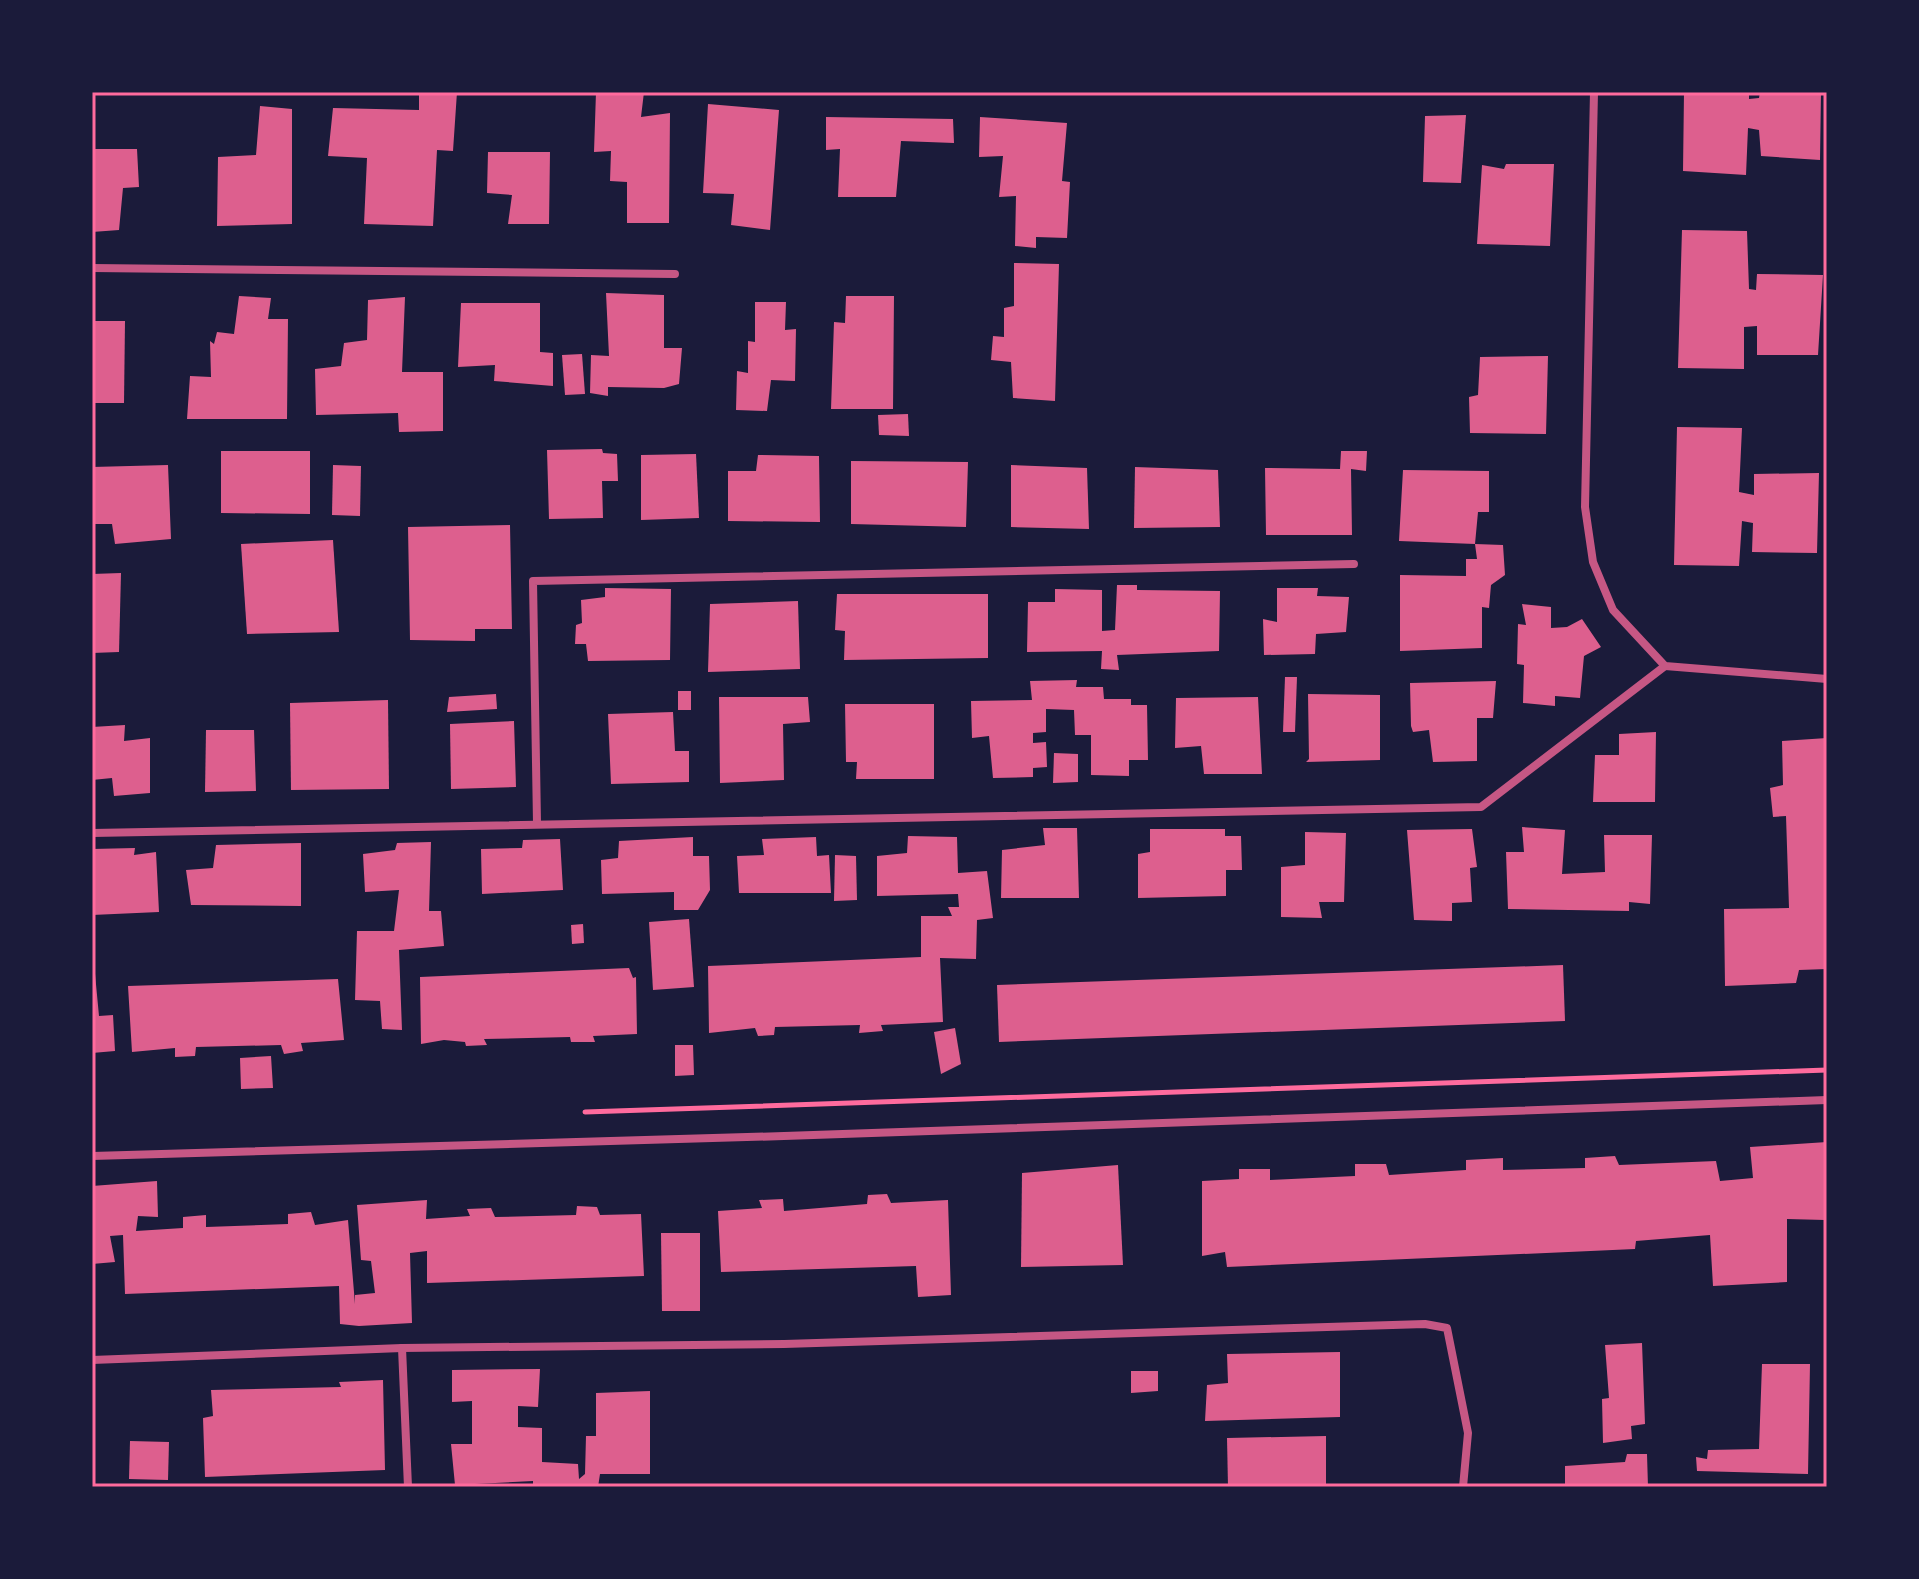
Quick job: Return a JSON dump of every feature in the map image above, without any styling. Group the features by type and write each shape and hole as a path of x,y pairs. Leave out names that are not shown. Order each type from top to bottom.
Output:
{"street":[{"path":"1594,92 1585,507 1593,562 1613,610 1665,666"},
{"path":"92,268 675,274"},
{"path":"537,823 533,581 1354,564"},
{"path":"92,833 1481,807 1665,666 1827,679"},
{"path":"92,1156 1827,1100"},
{"path":"92,1360 402,1348 784,1344 1425,1324 1447,1328 1468,1433 1463,1487"},
{"path":"402,1348 408,1487"}],"path":[{"path":"570,1112 1827,1070"}],"building":[{"path":"419,92 457,92 453,151 437,150 433,226 364,224 367,158 328,156 333,108 419,110"},
{"path":"596,92 644,92 641,117 670,113 669,223 627,223 627,182 610,181 611,151 594,152"},
{"path":"1684,92 1749,92 1749,99 1759,98 1760,92 1821,92 1820,160 1761,156 1759,130 1748,128 1746,175 1683,171"},
{"path":"708,104 779,110 770,230 731,225 734,194 703,193"},
{"path":"260,106 292,109 292,224 217,226 218,157 256,155"},
{"path":"1466,115 1461,183 1423,182 1425,116"},
{"path":"826,117 953,119 954,143 901,141 896,197 838,197 840,149 826,150"},
{"path":"980,117 1067,123 1062,181 1070,182 1067,238 1036,237 1036,248 1015,246 1016,196 999,197 1003,156 979,157"},
{"path":"92,149 137,149 139,187 123,188 119,230 92,232"},
{"path":"488,152 550,152 549,224 508,224 512,195 487,193"},
{"path":"1506,164 1554,164 1550,246 1477,244 1482,165 1504,169"},
{"path":"1682,230 1747,231 1749,289 1756,290 1757,274 1823,275 1818,355 1757,355 1757,326 1744,327 1744,369 1678,368"},
{"path":"1014,263 1059,264 1055,401 1013,398 1011,362 991,360 993,336 1004,337 1004,308 1014,306"},
{"path":"606,293 664,295 664,348 682,348 679,384 664,388 608,387 608,396 590,393 591,355 609,356"},
{"path":"239,296 271,298 268,319 288,319 287,419 187,419 190,376 211,377 210,341 214,344 217,332 234,334"},
{"path":"846,296 894,296 893,409 831,409 834,322 845,323"},
{"path":"405,297 402,372 443,372 443,431 399,432 398,413 316,415 315,369 341,366 344,343 367,340 368,300"},
{"path":"755,302 786,302 785,330 796,329 795,381 771,380 767,411 736,410 737,371 748,373 748,341 755,342"},
{"path":"461,303 540,303 540,352 553,353 553,386 494,381 495,365 458,367"},
{"path":"92,321 125,321 124,403 92,403"},
{"path":"582,354 585,394 565,395 562,355"},
{"path":"1548,356 1546,434 1470,433 1469,397 1478,395 1480,357"},
{"path":"908,414 909,436 879,435 878,415"},
{"path":"1677,427 1742,428 1739,492 1754,495 1754,474 1819,473 1817,553 1752,552 1753,523 1742,521 1739,566 1674,565"},
{"path":"602,449 603,453 617,454 618,481 602,481 603,518 549,519 547,450"},
{"path":"221,451 310,451 310,514 221,513"},
{"path":"1341,451 1367,451 1366,471 1351,469 1352,535 1266,535 1265,468 1340,469"},
{"path":"696,454 699,518 641,520 641,455"},
{"path":"758,455 819,456 820,522 728,521 728,471 756,471"},
{"path":"851,461 968,462 966,527 851,524"},
{"path":"168,465 171,539 115,544 112,524 92,524 92,467"},
{"path":"333,465 361,466 360,516 332,515"},
{"path":"1011,465 1087,468 1089,529 1011,527"},
{"path":"1135,467 1218,470 1220,527 1134,528"},
{"path":"1403,470 1489,471 1489,512 1478,512 1475,544 1399,541"},
{"path":"510,525 512,629 475,629 475,641 410,640 408,527"},
{"path":"333,540 339,632 247,634 241,544"},
{"path":"1475,544 1503,545 1505,575 1491,585 1489,608 1482,607 1482,648 1400,651 1400,575 1466,576 1466,559 1477,559"},
{"path":"121,573 119,652 92,653 92,574"},
{"path":"1117,585 1137,585 1137,590 1220,591 1219,651 1117,655 1119,670 1101,669 1102,651 1027,652 1028,602 1055,602 1055,589 1102,590 1102,631 1115,630"},
{"path":"605,588 671,589 670,660 588,661 586,644 575,644 576,625 582,623 581,600 605,597"},
{"path":"1277,588 1318,588 1317,596 1349,597 1346,632 1316,634 1315,654 1264,655 1263,619 1277,622"},
{"path":"837,594 988,594 988,658 844,660 845,631 835,630"},
{"path":"798,601 800,669 708,672 710,604"},
{"path":"1522,604 1551,607 1551,628 1567,627 1582,619 1601,647 1584,656 1580,698 1555,696 1555,706 1523,703 1524,665 1517,664 1518,624 1526,625"},
{"path":"1285,677 1297,677 1295,732 1283,732"},
{"path":"1077,680 1076,687 1103,687 1104,699 1131,699 1131,705 1147,705 1148,760 1129,760 1129,776 1091,775 1091,735 1075,735 1074,710 1046,709 1046,732 1033,733 1033,743 1046,742 1047,767 1033,768 1033,777 993,778 989,736 972,738 971,701 1032,700 1030,681"},
{"path":"1496,681 1493,718 1477,718 1477,761 1433,762 1429,730 1413,732 1411,726 1410,683"},
{"path":"678,691 691,691 691,710 678,710"},
{"path":"496,694 497,709 447,712 449,697"},
{"path":"1308,694 1380,695 1380,760 1306,762 1309,759"},
{"path":"719,697 808,697 810,722 783,724 784,780 720,783"},
{"path":"1258,697 1262,774 1204,774 1201,746 1175,748 1176,698"},
{"path":"388,700 389,789 291,790 290,703"},
{"path":"845,704 934,704 934,779 856,779 857,762 846,762"},
{"path":"673,712 675,751 689,751 689,782 611,784 608,714"},
{"path":"514,721 516,787 451,789 450,724"},
{"path":"125,725 124,741 150,738 150,793 114,796 112,778 92,780 92,727"},
{"path":"206,730 254,730 256,791 205,792"},
{"path":"1656,732 1655,802 1593,802 1595,755 1619,755 1619,734"},
{"path":"1827,738 1827,969 1799,970 1796,983 1725,986 1724,909 1789,908 1786,816 1773,817 1770,788 1783,785 1782,741"},
{"path":"1054,753 1078,754 1078,782 1053,783"},
{"path":"1522,827 1565,830 1562,874 1605,872 1604,835 1652,835 1650,904 1629,902 1629,911 1508,909 1506,852 1524,852"},
{"path":"1043,828 1077,828 1079,898 1001,898 1002,850 1045,845"},
{"path":"1150,829 1225,829 1225,836 1241,836 1242,870 1226,870 1226,896 1138,898 1138,854 1150,852"},
{"path":"1472,829 1477,867 1470,868 1472,902 1452,903 1452,921 1414,920 1407,830"},
{"path":"1305,832 1346,833 1344,902 1319,902 1322,918 1281,917 1281,867 1305,865"},
{"path":"908,836 957,837 958,873 987,871 993,918 977,920 976,959 940,958 943,1022 881,1025 883,1031 859,1033 860,1025 775,1027 774,1035 758,1036 755,1028 709,1033 708,966 921,957 921,916 952,916 948,907 959,907 958,894 877,896 877,856 907,853"},
{"path":"693,837 693,856 709,856 710,890 698,910 674,910 674,892 602,894 601,860 618,858 619,841"},
{"path":"816,837 817,856 829,855 831,893 739,893 737,856 764,855 762,839"},
{"path":"560,839 563,890 482,894 481,849 522,848 523,840"},
{"path":"431,842 429,911 441,911 444,946 399,950 402,1030 382,1029 380,1001 355,1000 357,931 394,931 399,890 365,892 363,854 395,850 397,843"},
{"path":"301,843 301,906 191,905 186,870 213,868 216,845"},
{"path":"135,848 134,855 156,852 159,912 92,915 92,849"},
{"path":"835,855 856,856 857,900 834,901"},
{"path":"689,919 694,987 653,990 649,922"},
{"path":"583,924 584,943 572,944 571,925"},
{"path":"92,942 99,1016 113,1015 115,1051 92,1053"},
{"path":"1563,965 1565,1021 999,1042 997,985"},
{"path":"629,968 633,978 636,977 637,1034 593,1036 595,1042 571,1042 570,1037 484,1039 487,1045 466,1046 465,1042 444,1040 421,1044 420,977"},
{"path":"338,979 344,1040 301,1043 303,1051 284,1054 281,1045 196,1047 195,1056 175,1057 175,1048 132,1052 128,986"},
{"path":"955,1028 961,1064 941,1074 934,1032"},
{"path":"675,1045 693,1045 694,1075 675,1076"},
{"path":"271,1056 273,1088 241,1089 240,1058"},
{"path":"1827,1142 1825,1220 1787,1219 1787,1282 1713,1286 1710,1235 1636,1241 1635,1249 1227,1267 1225,1252 1202,1256 1202,1181 1239,1179 1239,1169 1270,1169 1270,1180 1355,1176 1355,1164 1386,1164 1389,1175 1466,1170 1466,1160 1503,1158 1503,1170 1585,1168 1585,1158 1615,1156 1619,1165 1716,1161 1720,1181 1753,1178 1750,1147"},
{"path":"1118,1165 1123,1265 1021,1267 1022,1173"},
{"path":"157,1181 158,1217 138,1216 136,1231 183,1228 183,1217 206,1215 206,1227 288,1224 288,1214 311,1212 315,1225 348,1220 355,1304 355,1295 375,1293 371,1261 361,1260 357,1205 427,1200 426,1219 470,1216 467,1209 491,1208 495,1217 576,1215 577,1206 597,1207 600,1215 641,1214 644,1276 427,1283 427,1251 410,1253 412,1323 359,1326 340,1324 339,1286 125,1294 123,1235 110,1236 115,1262 92,1264 92,1186"},
{"path":"887,1194 891,1203 948,1200 951,1295 918,1297 916,1266 721,1272 718,1211 762,1208 759,1200 783,1199 784,1211 867,1204 868,1195"},
{"path":"661,1233 700,1233 700,1311 662,1311"},
{"path":"1642,1343 1645,1424 1631,1426 1632,1439 1603,1443 1602,1399 1609,1398 1605,1345"},
{"path":"1340,1352 1340,1417 1205,1421 1207,1385 1228,1383 1227,1354"},
{"path":"1762,1364 1810,1364 1808,1474 1697,1471 1696,1457 1707,1459 1708,1450 1759,1449"},
{"path":"540,1369 538,1407 518,1406 518,1427 542,1428 542,1462 578,1464 579,1479 585,1474 586,1436 596,1436 596,1393 650,1391 650,1474 600,1474 598,1487 533,1487 533,1481 455,1485 451,1444 472,1444 472,1401 452,1402 452,1370"},
{"path":"1131,1371 1158,1371 1158,1391 1131,1393"},
{"path":"383,1380 385,1470 205,1477 203,1418 213,1416 211,1390 341,1387 339,1382"},
{"path":"1326,1436 1326,1487 1228,1487 1227,1438"},
{"path":"130,1441 169,1442 168,1480 129,1479"},
{"path":"1627,1454 1647,1454 1648,1487 1565,1487 1565,1466 1625,1462"}]}
